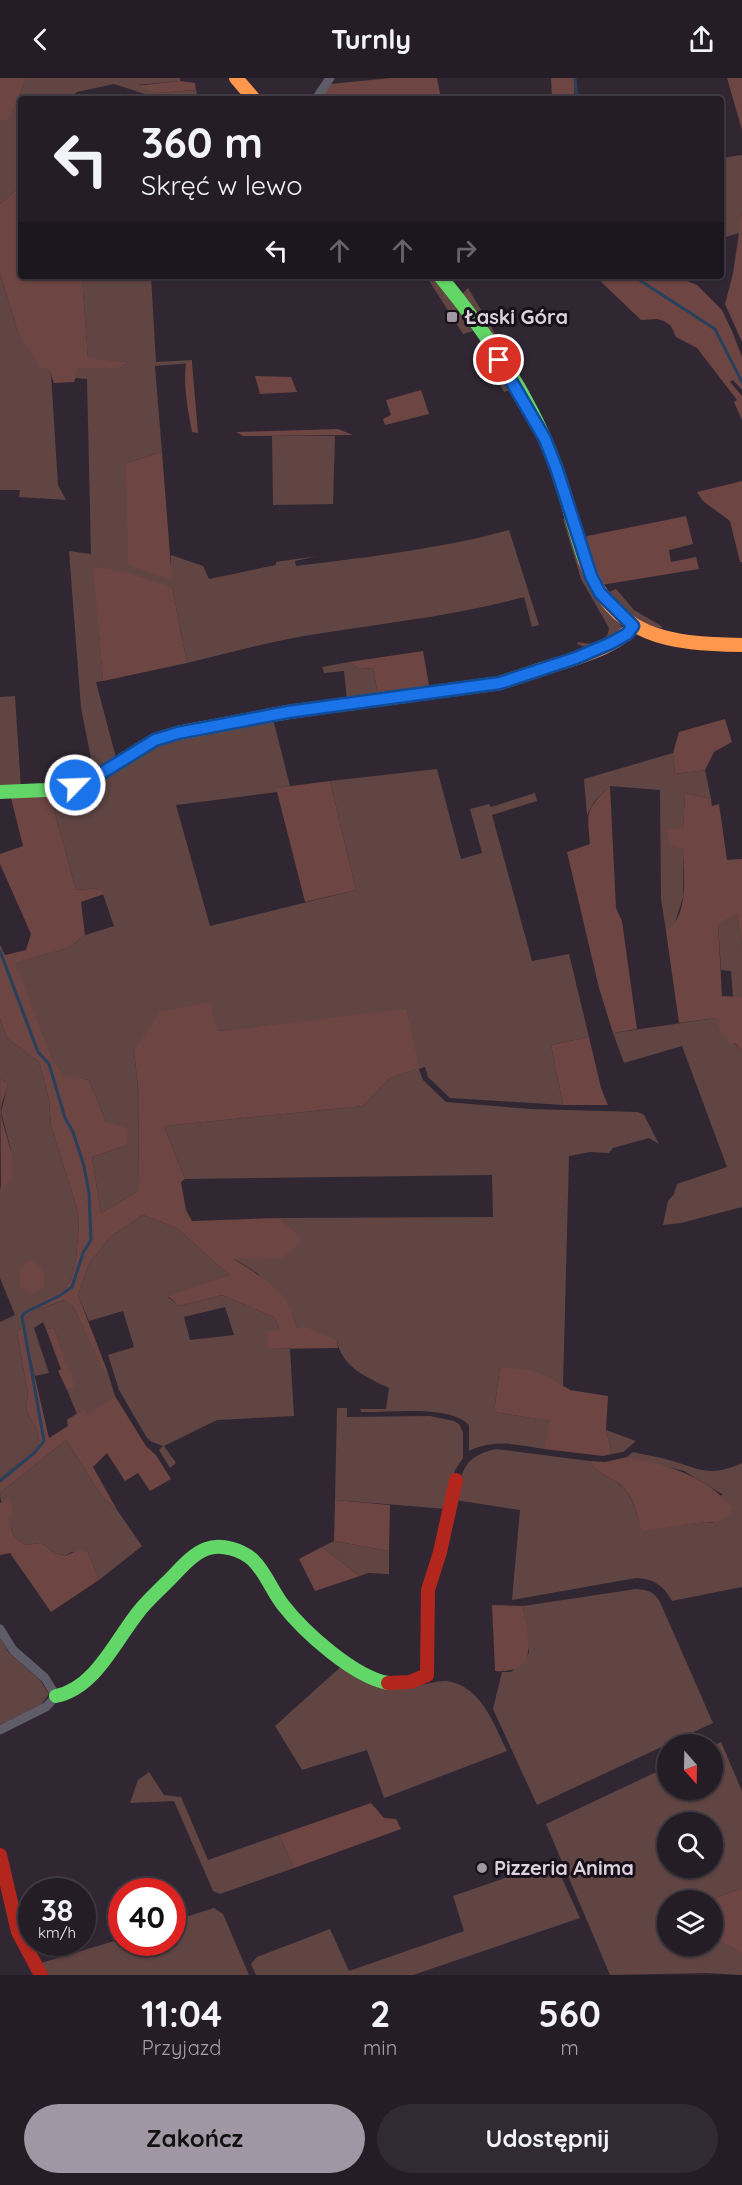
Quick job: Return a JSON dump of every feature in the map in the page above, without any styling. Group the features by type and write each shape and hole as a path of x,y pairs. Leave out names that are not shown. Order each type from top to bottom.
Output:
{"street":[{"path":"236,78 251,96"},
{"path":"318,96 330,78"},
{"path":"442,279 490,344 545,439 557,470 583,556 600,593 633,626 655,637 681,642 742,645"},
{"path":"0,792 45,790 75,785 100,774 155,740 178,733 288,712 500,683 576,658 611,643 627,634 633,626"},
{"path":"0,1730 46,1707 56,1696 68,1695 89,1678 141,1608 199,1552 217,1546 236,1550 252,1557 283,1605 310,1634 377,1681 401,1684 427,1675 428,1590 440,1552 456,1480"},
{"path":"0,1629 14,1650 45,1678 56,1696"},
{"path":"0,1855 18,1932 41,1975"}],"shaded area":[{"path":"0,78 26,78 9,121 0,120"},
{"path":"26,78 180,78 180,81 138,85 158,93 196,90 197,96 151,96 114,84 77,92 72,96 19,96"},
{"path":"391,78 437,78 440,96 321,96 331,84"},
{"path":"551,78 575,78 574,96 552,96"},
{"path":"727,78 742,78 742,130"},
{"path":"180,81 195,83 196,90 158,93 135,86"},
{"path":"18,98 18,189 0,204 0,120 9,120"},
{"path":"742,155 742,213 739,219 739,233 724,237 724,158"},
{"path":"18,189 18,279 82,279 88,358 127,362 120,368 79,368 74,382 54,383 49,369 41,368 18,333 0,273 0,204"},
{"path":"742,213 742,342 725,304 733,273 739,219"},
{"path":"0,273 18,333 49,369 51,375 58,485 66,500 19,497 20,490 0,490"},
{"path":"82,279 151,279 156,362 192,360 192,363 155,366 162,452 126,463 171,580 171,555 203,566 209,579 276,565 276,562 317,556 295,561 296,566 377,556 483,537 509,530 539,625 532,627 524,597 440,615 298,637 187,663 172,587 94,566 103,681 96,682 116,758 94,773 81,708 69,551 91,554 87,379 75,378 79,368 120,368 126,362 88,359"},
{"path":"428,279 436,279 473,331 463,334"},
{"path":"598,279 682,279 697,285 722,310 742,357 742,390 733,380 730,382 742,396 742,420 734,402 737,400 697,348 676,337 671,326 664,321 641,320"},
{"path":"468,288 530,392 527,393 462,294"},
{"path":"482,342 510,390 504,392 477,343"},
{"path":"186,363 192,363 198,433 192,432 189,415"},
{"path":"255,376 291,377 297,392 260,394"},
{"path":"421,390 429,414 385,425 383,419 391,415 386,400"},
{"path":"338,429 353,435 243,436 236,432"},
{"path":"272,436 335,436 333,504 273,505"},
{"path":"162,452 172,580 128,565 126,463"},
{"path":"742,481 742,562 740,562 730,521 703,501 697,492"},
{"path":"686,516 693,544 669,550 671,562 696,557 699,569 601,585 584,542 587,536"},
{"path":"563,519 566,519 588,581 598,599 622,627 616,637 589,649 577,644 578,642 593,644 602,642 609,628 581,579"},
{"path":"93,566 128,573 172,587 187,663 103,681"},
{"path":"616,589 634,610 663,627 655,631 627,615 608,595"},
{"path":"423,651 430,691 378,695 373,668 359,669 349,662"},
{"path":"349,662 359,669 373,668 378,695 347,700 344,671 324,673 322,667"},
{"path":"15,696 21,789 0,789 0,697"},
{"path":"273,719 290,786 277,788 277,792 176,805 210,926 356,890 330,781 437,769 461,859 482,853 470,809 489,804 491,807 535,793 537,801 492,815 532,961 569,954 589,1037 551,1045 563,1105 450,1098 428,1077 425,1067 419,1069 423,1080 446,1102 530,1109 638,1112 644,1115 659,1144 649,1138 613,1148 609,1153 590,1152 569,1156 563,1386 546,1375 500,1367 494,1412 551,1421 544,1449 516,1444 497,1444 469,1451 469,1425 460,1418 448,1414 418,1411 361,1412 360,1409 386,1409 389,1388 364,1376 350,1364 344,1357 337,1340 297,1328 288,1304 257,1273 233,1258 282,1258 298,1236 279,1218 493,1217 492,1175 185,1179 164,1126 363,1106 390,1078 418,1068 407,1010 217,1031 134,1051 139,1097 138,1191 101,1213 92,1157 127,1145 106,1122 89,1080 63,1076 52,1057 14,963 68,948 85,935 114,926 101,888 76,890 50,795 158,743 221,732"},
{"path":"725,719 732,742 714,752 705,770 675,774 673,753 679,732"},
{"path":"673,753 675,774 705,770 711,799 685,793 683,829 667,829 683,849 683,897 674,926 666,931 661,899 660,790 610,786 594,802 587,815 584,779"},
{"path":"330,781 356,890 305,902 276,788"},
{"path":"610,786 616,908 622,921 637,1029 613,1033 599,988 567,852 590,844 589,812"},
{"path":"685,793 711,799 712,806 719,804 727,860 742,859 742,945 737,914 718,924 722,996 742,997 742,1051 735,1043 730,1045 725,1035 722,1035 716,1018 679,1023 666,931 674,924 682,905 684,894 683,849 669,844 667,829 683,829"},
{"path":"50,795 76,890 101,888 104,894 81,902 85,935 68,948 15,963 52,1057 63,1075 89,1080 106,1122 128,1128 127,1145 92,1157 101,1213 138,1191 139,1097 134,1051 160,1012 210,1002 217,1031 407,1009 419,1068 390,1078 363,1106 164,1126 185,1179 181,1182 186,1210 192,1221 279,1218 299,1236 299,1244 282,1258 234,1259 278,1291 289,1305 297,1328 309,1328 337,1340 338,1348 267,1349 266,1331 280,1330 274,1317 222,1295 179,1306 168,1296 229,1275 177,1228 143,1215 110,1237 89,1264 78,1295 107,1370 104,1372 73,1306 65,1300 42,1308 32,1306 64,1289 71,1280 76,1259 79,1221 51,1126 49,1099 39,1062 7,1038 0,1018 0,945 5,955 26,950 31,934 0,864 0,854 23,846 11,798"},
{"path":"737,914 742,945 742,997 733,997 731,971 721,970 718,923"},
{"path":"0,1018 7,1038 39,1062 49,1099 51,1126 79,1221 76,1259 71,1280 64,1289 33,1306 42,1308 66,1300 73,1306 104,1371 107,1370 115,1396 88,1415 84,1410 77,1414 67,1390 74,1385 54,1328 46,1329 43,1322 34,1328 49,1373 35,1376 23,1326 17,1332 28,1395 26,1406 39,1440 37,1446 0,1479 0,1322 15,1315 0,1278 0,1189 11,1150 1,1112 8,1084 0,1078"},
{"path":"716,1018 725,1034 742,1051 742,1207 681,1223 663,1225 668,1201 674,1194 677,1184 727,1167 682,1046 624,1063 613,1033"},
{"path":"589,1037 601,1088 608,1105 563,1105 551,1045"},
{"path":"0,1078 8,1084 1,1111 13,1164 13,1175 9,1183 1,1190"},
{"path":"143,1215 177,1228 229,1275 168,1297 179,1306 222,1295 274,1317 280,1330 268,1349 290,1349 294,1416 217,1420 164,1446 176,1463 170,1468 159,1450 163,1446 147,1438 119,1390 108,1355 134,1347 123,1311 89,1321 78,1295 89,1264 110,1237","holes":["225,1307 234,1335 190,1340 184,1317"]},
{"path":"30,1261 41,1268 45,1278 43,1288 31,1294 21,1288 19,1277 22,1265"},
{"path":"23,1326 49,1438 68,1426 67,1420 84,1409 88,1414 115,1396 146,1446 156,1455 171,1479 150,1491 138,1473 125,1481 107,1453 93,1467 117,1510 103,1498 66,1440 0,1493 0,1479 37,1446 39,1440 26,1406 28,1395 17,1332"},
{"path":"54,1328 75,1386 67,1390 58,1371 61,1369 46,1329"},
{"path":"500,1367 530,1370 546,1375 570,1390 608,1396 606,1430 612,1454 603,1456 544,1449 550,1421 494,1412"},
{"path":"337,1408 347,1408 347,1417 430,1416 459,1424 463,1432 463,1458 455,1470 447,1509 335,1500"},
{"path":"606,1430 636,1441 623,1452 612,1454"},
{"path":"66,1440 103,1498 117,1510 142,1546 99,1580 88,1553 71,1552 65,1556 55,1553 41,1543 25,1545 13,1535 0,1498 0,1493"},
{"path":"496,1449 589,1461 598,1471 626,1491 633,1503 641,1530 713,1523 722,1494 684,1471 627,1457 633,1452 711,1471 730,1468 742,1463 742,1587 672,1601 657,1584 636,1578 512,1600 520,1510 455,1500 462,1473 470,1461 485,1452"},
{"path":"627,1457 671,1468 698,1479 733,1508 725,1518 718,1521 641,1531 638,1516 626,1491 598,1471 589,1461 605,1462"},
{"path":"8,1499 13,1508 9,1520 13,1535 25,1545 41,1543 55,1553 65,1556 81,1549 88,1553 99,1580 51,1612 10,1553 0,1555 0,1503"},
{"path":"335,1500 390,1505 389,1551 334,1541"},
{"path":"334,1541 389,1551 389,1574 368,1573 360,1576 322,1547"},
{"path":"322,1547 360,1576 315,1591 299,1559"},
{"path":"636,1589 655,1595 713,1723 689,1734 657,1734 657,1749 537,1805 493,1709 502,1672 511,1672 529,1653 523,1606"},
{"path":"492,1605 523,1606 528,1651 526,1660 520,1666 510,1670 495,1671"},
{"path":"0,1637 9,1653 40,1680 49,1694 41,1705 0,1725"},
{"path":"345,1663 411,1684 447,1681 459,1685 478,1698 491,1718 507,1751 384,1798 367,1750 302,1770 275,1726"},
{"path":"723,1747 742,1791 742,1888 723,1895 723,1890 657,1890 657,1956 723,1956 723,1943 742,1954 742,1975 707,1973 610,1975 546,1824 657,1772 657,1800 723,1800"},
{"path":"149,1772 164,1795 181,1797 208,1860 279,1835 294,1868 220,1894 213,1891 174,1801 130,1803 138,1780"},
{"path":"371,1803 384,1818 396,1819 401,1829 294,1868 279,1835"},
{"path":"554,1861 580,1918 413,1975 256,1975 251,1964 257,1957 330,1929 349,1971 464,1931 453,1896"},
{"path":"742,1888 742,1954 723,1943 723,1895"},
{"path":"214,1908 223,1914 249,1975 48,1975 41,1963 64,1956 96,1956 96,1946 108,1943 108,1956 186,1956 186,1917"}],"waterway":[{"path":"575,78 577,96"},
{"path":"638,279 715,329 742,382"},
{"path":"0,951 38,1052 49,1064 65,1118 73,1132 84,1166 89,1193 91,1240 83,1253 72,1287 24,1313 22,1317 44,1441 34,1453 0,1481"}],"traffic: fast":[{"path":"442,279 504,363 531,410 558,471 585,561"},
{"path":"0,792 45,790 75,785 100,774 155,740 178,733 288,712 500,683 542,669"},
{"path":"56,1696 70,1691 94,1673 143,1607 189,1560 212,1547 225,1547 243,1553 253,1560 279,1600 316,1640 360,1672 388,1683"}],"traffic: slow":[{"path":"236,78 251,96"},
{"path":"585,561 597,587 611,606 628,621 647,632 691,642 742,645"},
{"path":"542,669 604,647 633,626"}],"traffic: jam":[{"path":"388,1683 410,1682 427,1675 428,1590 440,1552 456,1480"},
{"path":"0,1855 18,1932 41,1975"}],"place":[{"name":"Łaski Góra","path":"452,317"},
{"name":"Pizzeria Anima","path":"482,1868"}],"route":[{"path":"75,785 100,774 155,740 178,733 288,712 500,683 576,658 627,634 633,626 600,593 591,576 545,439 499,360"}]}
